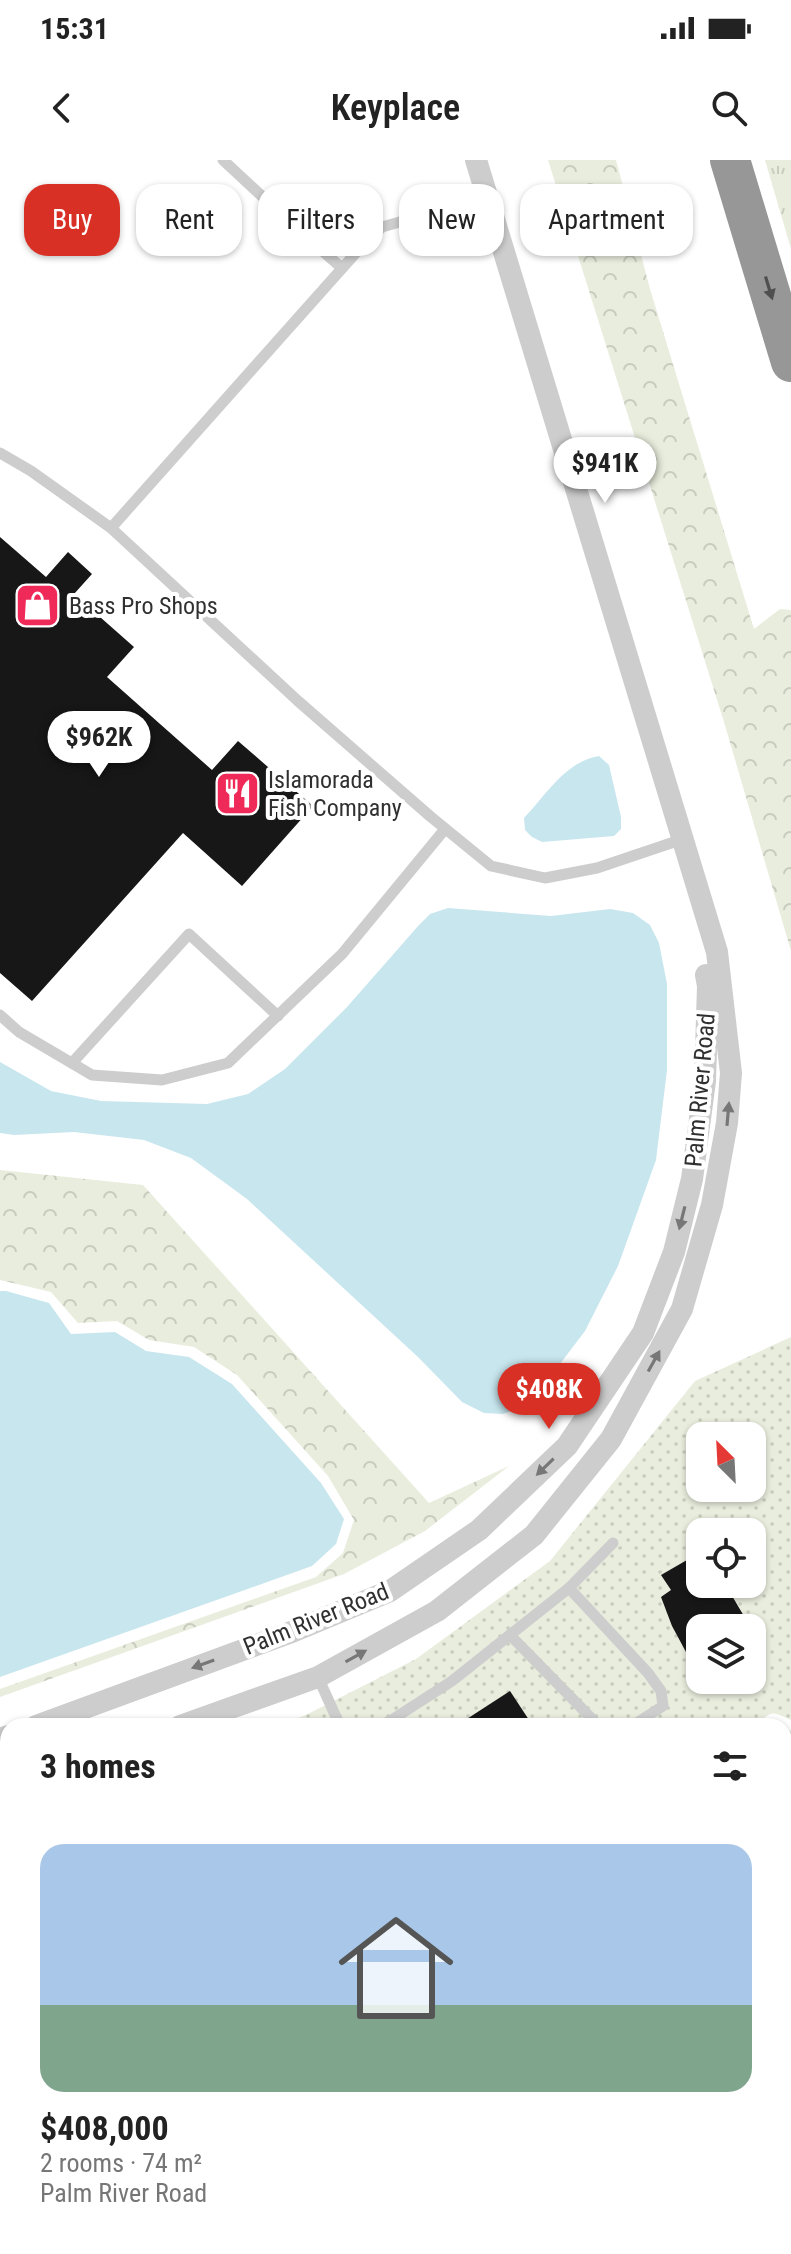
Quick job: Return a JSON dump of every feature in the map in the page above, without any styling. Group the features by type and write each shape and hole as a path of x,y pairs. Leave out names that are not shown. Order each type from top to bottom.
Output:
{"highway":[{"path":"730,160 791,362"}],"street":[{"name":"Palm River Road","path":"476,160 484,184"},
{"name":"Palm River Road","path":"203,1718 318,1677 437,1611 534,1535 611,1439 682,1309 712,1205 727,1123 731,1073 717,952 504,251"},
{"name":"Palm River Road","path":"58,1718 289,1633 390,1591 479,1530 567,1446 643,1333 674,1252 692,1179 705,1081 708,986 689,864"}],"lane":[{"path":"223,160 342,268"},
{"path":"111,528 362,246 382,227 399,222"},
{"path":"0,453 31,471 111,528 250,658 491,866 545,878 597,868 683,839"},
{"path":"0,1015 19,1032 92,1075 162,1080 228,1063 342,954 445,829"},
{"path":"72,1063 189,934 278,1016"},
{"path":"395,1718 452,1681 569,1588 613,1543"},
{"path":"569,1588 661,1691 663,1706 644,1718"},
{"path":"510,1635 591,1718"},
{"path":"318,1677 336,1718"}],"green space":[{"path":"548,160 616,160 622,184 556,184"},
{"path":"765,160 791,160 791,249"},
{"path":"578,256 641,256 754,629 780,609 791,610 791,951 724,722"},
{"path":"0,1170 143,1185 429,1503 509,1466 425,1531 344,1574 0,1697 0,1689 316,1577 343,1553 354,1520 328,1476 237,1375 194,1347 149,1340 117,1321 78,1323 51,1292 0,1280"},
{"path":"791,1337 791,1718 772,1714 764,1718 298,1718 416,1659 550,1561 695,1381"}],"water":[{"path":"599,756 609,765 621,829 614,836 542,842 532,837 525,830 524,818 566,772 587,759"},
{"path":"448,908 551,916 610,909 633,913 650,925 659,943 667,984 667,1070 656,1160 618,1266 585,1331 547,1381 518,1408 503,1414 484,1413 462,1402 418,1357 247,1199 191,1158 144,1140 74,1132 0,1133 0,1062 51,1091 101,1101 207,1104 248,1094 285,1069 347,1007 430,914"},
{"path":"0,1291 49,1303 71,1334 115,1332 146,1351 189,1357 232,1384 321,1483 344,1519 336,1544 312,1566 0,1677"}],"building":[{"path":"0,537 46,577 68,552 92,574 74,594 134,647 107,677 212,770 238,741 313,806 242,886 183,833 32,1001 0,973"},
{"path":"686,1561 686,1598 733,1598 743,1614 686,1614 686,1652 661,1597 671,1590 661,1575"},
{"path":"510,1691 528,1718 468,1718"}],"place":[{"name":"Bass Pro Shops","path":"38,606"},
{"name":"Islamorada Fish Company","path":"237,794"}]}
